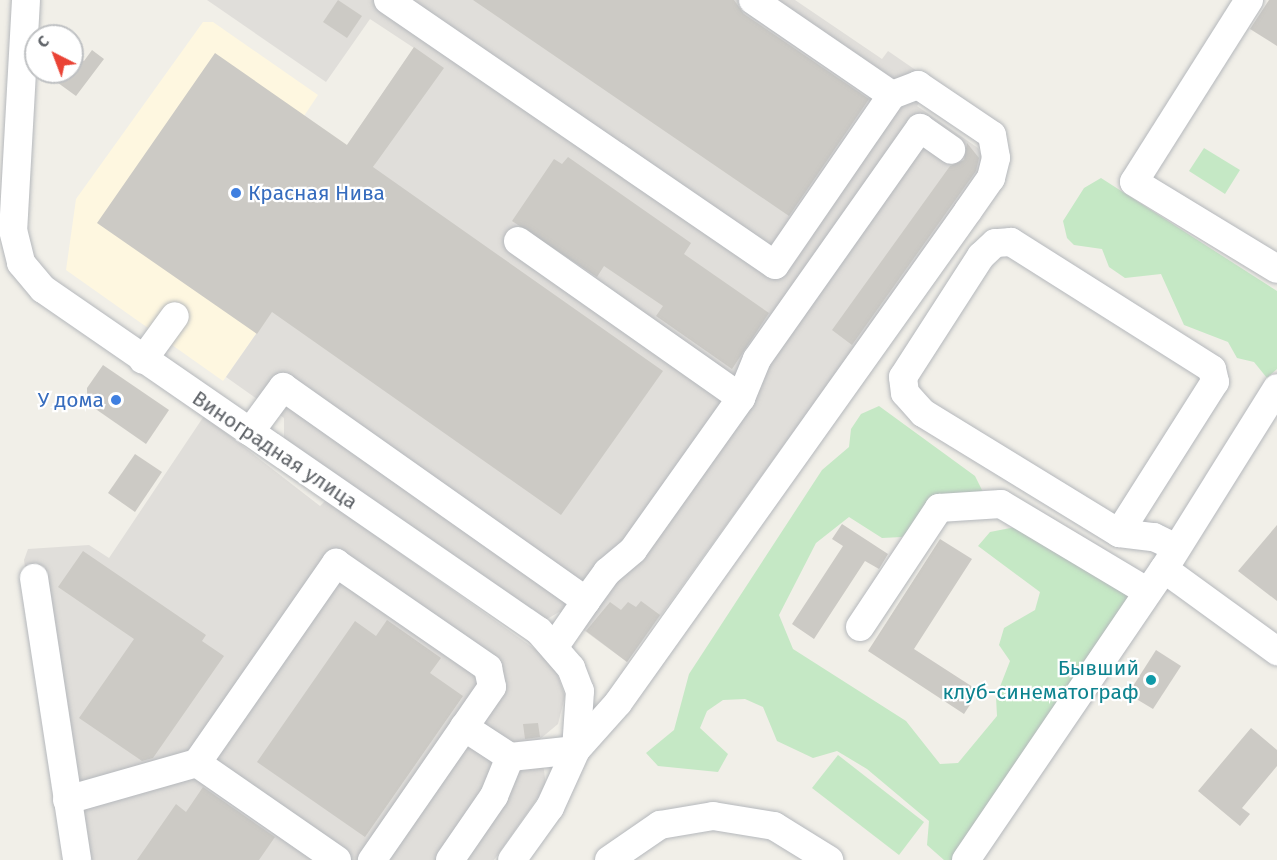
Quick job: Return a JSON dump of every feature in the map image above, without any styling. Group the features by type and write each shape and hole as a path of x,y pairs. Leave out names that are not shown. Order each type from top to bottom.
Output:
{"street":[{"name":"Виноградная улица","path":"26,0 7,202 21,263 43,289 555,646 580,691 576,750 554,800 512,860"},
{"path":"388,0 775,265 891,95 918,85 992,135 996,158 991,178 618,703 576,750 510,757 464,727"},
{"path":"753,0 891,95"},
{"path":"1248,0 1134,182 1277,269"},
{"path":"555,646 607,572 633,550 741,398 757,359 920,128 951,150"},
{"path":"518,241 741,398"},
{"path":"1119,533 1215,382 1212,369 1011,242 995,243 981,256 903,377 905,393 923,413 1119,533 1154,537 1163,570"},
{"path":"143,360 175,316"},
{"path":"250,432 283,387 586,601"},
{"path":"966,860 1163,570 1277,388"},
{"path":"860,627 939,508 1001,504 1163,570 1277,651"},
{"path":"67,800 197,763 336,563 488,668 492,687 372,860"},
{"path":"34,578 77,860"},
{"path":"450,860 494,796 510,757"},
{"path":"197,763 333,859"},
{"path":"609,860 637,837 686,817 743,817 774,826 829,860"}],"shaded area":[{"path":"207,0 795,0 882,59 888,51 933,82 917,106 978,148 984,161 980,174 627,662 559,612 542,622 284,442 284,418 226,377 375,164 347,145 414,48 370,19 326,82"},
{"name":"Красная Нива","path":"203,22 213,22 318,95 304,116 375,164 223,381 66,270 76,199"},
{"path":"204,416 320,506 326,500 553,662 565,696 558,724 540,739 546,786 494,860 69,860 24,560 28,549 89,545 109,558"}],"green space":[{"path":"1204,148 1240,170 1225,194 1189,171"},
{"path":"1101,178 1277,291 1277,369 1267,378 1254,362 1237,358 1228,342 1184,325 1161,274 1125,278 1109,267 1102,249 1074,245 1067,238 1063,221 1084,188"},
{"path":"879,406 975,476 983,492 915,523 902,537 882,538 849,517 816,543 779,615 793,649 906,721 940,764 958,763 997,716 996,697 1010,661 999,645 1004,628 1035,610 1040,592 978,546 990,532 1026,525 1131,597 953,860 944,860 927,845 929,821 867,769 837,751 813,758 777,741 763,707 745,699 723,700 707,711 700,728 728,754 718,772 658,766 646,753 674,730 689,674 822,470 849,447 851,429 861,414"},
{"path":"838,755 924,822 899,855 812,788"}],"building":[{"path":"338,0 362,16 347,38 323,22"},
{"path":"473,0 734,0 744,14 869,99 789,216"},
{"path":"1269,0 1277,0 1277,46 1250,29"},
{"path":"414,47 444,68 373,167 663,371 561,515 272,312 257,334 97,223 215,53 347,145"},
{"path":"92,50 104,59 76,96 60,84 84,84 84,61"},
{"path":"967,143 979,158 976,171 852,345 832,330 950,166 964,160"},
{"path":"568,157 691,243 684,254 769,313 732,369 656,316 663,306 604,266 597,277 512,221 554,159 562,164"},
{"name":"У дома","path":"103,365 169,410 146,444 87,403 87,388"},
{"path":"135,454 162,472 135,512 108,493"},
{"path":"842,524 888,554 879,569 865,561 814,639 792,624 843,546 832,539"},
{"path":"1277,525 1277,601 1238,571"},
{"path":"940,539 972,559 914,649 979,691 964,714 868,651"},
{"path":"83,551 206,635 202,641 224,656 153,758 142,761 79,718 134,639 58,587"},
{"path":"641,601 660,615 627,662 586,631 610,602 621,610 628,602 636,607"},
{"path":"387,620 441,658 430,673 463,696 365,837 257,762 355,621 376,636"},
{"path":"1156,650 1181,666 1153,709 1128,694"},
{"path":"538,723 540,737 525,739 523,724"},
{"path":"1251,728 1277,750 1277,766 1242,808 1250,814 1240,826 1198,791"},
{"path":"203,787 275,837 259,860 137,860 176,804 186,812"}],"place":[{"name":"Красная Нива","path":"236,193"},
{"name":"У дома","path":"116,400"},
{"name":"Бывший клуб-синематограф","path":"1151,680"}]}
